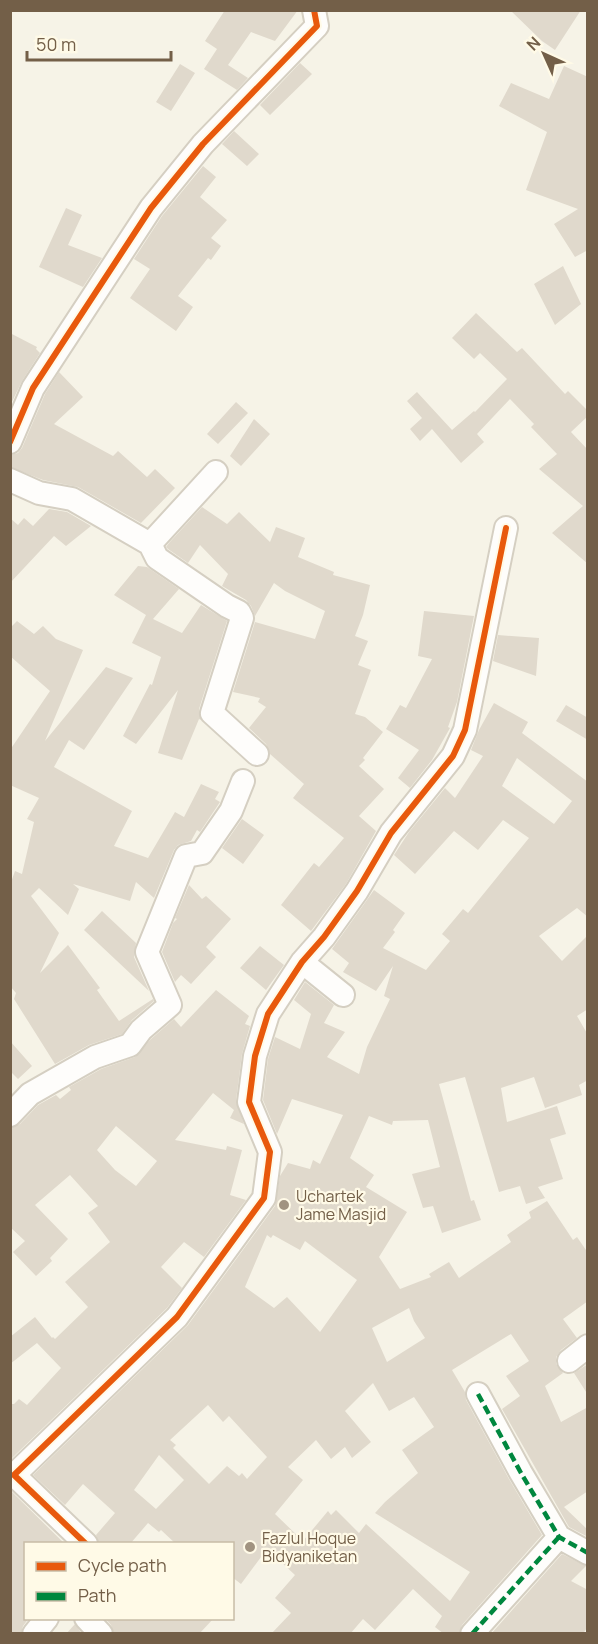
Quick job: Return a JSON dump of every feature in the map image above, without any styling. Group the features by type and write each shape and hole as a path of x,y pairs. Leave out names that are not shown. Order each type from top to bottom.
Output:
{"street":[{"path":"10,442 33,388 151,208 203,144 317,26 314,10"},
{"path":"150,544 216,472"},
{"path":"10,480 39,493 72,499 150,544 157,558 239,612 242,618 212,713 257,754"},
{"path":"84,1542 12,1473 177,1317 264,1198 270,1152 249,1102 255,1056 268,1014 302,962 324,937 357,891 391,833 453,756 465,730 506,528"},
{"path":"10,1115 30,1094 95,1057 130,1045 141,1030 170,1005 147,952 186,856 202,853 231,811 243,781"},
{"path":"302,962 343,995"},
{"path":"569,1361 588,1346"},
{"path":"478,1394 559,1537 588,1553"},
{"path":"472,1634 559,1537"},
{"path":"34,1634 45,1620"},
{"path":"88,1620 101,1634"}],"building":[{"path":"225,10 298,10 275,41 251,32 228,65 248,78 237,90 204,69 217,49 205,41"},
{"path":"510,10 581,10 555,50 542,41"},
{"path":"300,63 312,74 270,115 260,105"},
{"path":"180,64 195,73 171,111 156,102"},
{"path":"564,66 588,77 588,250 575,257 554,224 578,209 526,190 547,132 499,106 511,83 549,99"},
{"path":"234,131 259,154 247,166 222,144"},
{"path":"203,166 216,177 200,197 227,220 211,238 221,246 211,260 208,258 178,296 193,307 176,331 130,298 150,269 134,259 162,216"},
{"path":"66,208 82,215 68,245 102,258 83,287 39,267"},
{"path":"563,266 581,304 555,325 534,284"},
{"path":"476,313 517,352 522,348 565,394 568,391 588,411 588,416 571,432 588,450 588,564 552,533 583,506 539,469 557,454 531,427 534,424 510,399 477,434 484,442 461,463 432,429 420,441 410,429 422,418 407,401 417,392 452,430 475,412 507,379 480,353 474,359 452,338"},
{"path":"10,333 37,347 40,353 22,381 10,406"},
{"path":"59,372 83,397 54,424 113,456 118,451 147,477 155,469 175,488 141,523 78,487 43,480 10,467 10,455 18,453 22,448 45,394"},
{"path":"236,402 248,413 218,444 207,434"},
{"path":"254,419 270,434 241,466 230,456"},
{"path":"202,507 227,524 239,512 270,542 276,527 305,538 298,557 334,572 333,575 370,585 355,636 368,641 358,665 371,670 355,714 365,717 383,732 359,766 384,789 359,816 376,831 346,884 311,931 281,905 314,863 319,867 344,838 293,798 304,784 270,754 266,744 249,728 266,707 258,702 260,698 233,692 255,622 315,639 325,611 274,583 255,616 246,600 222,586 228,574 200,545 188,563 168,549 166,547 169,543"},
{"path":"49,509 67,512 91,526 66,546 54,536 10,583 10,518 18,525 24,518 33,526"},
{"path":"138,566 147,567 179,589 153,619 182,633 201,605 227,621 199,709 201,720 199,719 182,760 158,753 178,690 136,744 123,736 150,684 152,685 161,657 132,643 146,615 114,595"},
{"path":"424,611 474,616 457,702 448,727 450,728 432,760 410,788 398,778 419,750 386,729 400,705 406,708 432,659 418,656"},
{"path":"17,621 34,634 43,626 56,639 83,650 45,741 106,667 133,678 84,750 69,740 54,767 132,811 114,846 148,858 175,812 184,817 201,784 219,792 215,799 220,802 200,832 197,830 191,841 178,845 174,850 154,898 136,882 130,901 73,884 79,889 68,915 39,888 31,896 59,933 40,973 68,945 100,988 97,990 119,1021 153,999 154,1001 132,1020 122,1034 89,1045 55,1064 14,999 16,993 10,986 10,885 15,871 22,874 34,822 27,819 39,798 10,785 10,750 50,691 10,656 10,628"},
{"path":"498,635 539,638 536,676 493,661"},
{"path":"494,703 528,722 522,733 588,782 588,917 577,908 539,936 562,961 588,935 588,1009 577,1016 588,1035 588,1080 579,1085 582,1095 545,1108 534,1077 501,1088 507,1122 557,1106 566,1134 550,1139 563,1179 538,1187 545,1198 526,1204 520,1186 499,1192 465,1077 439,1084 471,1201 474,1200 481,1220 442,1233 433,1206 423,1208 412,1174 440,1167 428,1120 393,1121 392,1125 369,1116 350,1158 374,1175 366,1187 407,1212 379,1257 400,1289 431,1277 429,1274 449,1262 459,1278 511,1242 507,1235 531,1218 529,1212 547,1201 573,1240 577,1237 588,1253 588,1301 563,1319 577,1338 561,1350 556,1357 556,1364 563,1373 545,1386 561,1422 588,1407 588,1491 564,1507 588,1530 588,1537 569,1527 502,1409 520,1396 506,1376 529,1361 511,1334 452,1370 509,1479 542,1535 462,1625 459,1634 444,1634 435,1627 442,1616 413,1589 375,1630 363,1619 350,1634 271,1634 291,1613 275,1598 295,1575 267,1549 241,1584 234,1579 234,1542 174,1542 161,1530 159,1532 148,1523 132,1542 98,1542 96,1535 115,1513 83,1484 65,1505 33,1475 188,1325 275,1206 280,1176 288,1163 310,1169 313,1160 320,1164 343,1115 292,1099 277,1134 263,1100 268,1059 275,1037 300,1049 311,1014 294,1000 305,982 334,1005 324,1023 345,1032 327,1057 359,1074 367,1047 390,999 384,996 393,966 376,991 343,972 349,963 332,949 374,890 405,913 383,948 426,970 450,941 442,934 463,909 468,913 529,838 503,820 478,850 454,831 415,874 394,855 409,832 445,788 455,798 483,756 471,750","holes":["517,758 572,801 554,824 502,786","267,1235 271,1238 273,1235 300,1250 305,1241 357,1280 320,1332 287,1297 274,1308 245,1287","409,1308 425,1338 387,1362 372,1328","373,1383 389,1411 414,1397 434,1427 402,1450 418,1473 375,1513 470,1572 450,1601 366,1524 359,1533 336,1510 331,1515 328,1511 303,1541 275,1514 303,1480 288,1467 316,1440 331,1459 345,1447 352,1458 371,1442 345,1411","208,1405 223,1422 229,1416 267,1457 247,1479 242,1473 239,1476 227,1466 209,1484 173,1448 176,1445 170,1440","159,1455 184,1480 156,1509 134,1490"]},
{"path":"566,705 588,718 588,740 556,721"},
{"path":"242,819 264,835 243,864 222,848"},
{"path":"189,885 202,899 206,896 231,919 206,947 216,957 191,984 181,975 175,982 162,952"},
{"path":"102,911 136,943 134,957 149,991 84,930"},
{"path":"260,946 284,965 266,990 240,968"},
{"path":"216,990 249,1016 245,1024 250,1026 242,1054 236,1100 244,1124 230,1118 234,1110 213,1093 175,1140 226,1150 227,1146 242,1150 230,1195 246,1200 204,1257 184,1242 161,1267 182,1288 167,1308 10,1460 10,1404 14,1404 19,1399 27,1405 61,1368 37,1343 10,1364 10,1337 35,1317 55,1339 88,1307 65,1282 110,1242 88,1213 98,1206 70,1175 35,1205 68,1239 50,1258 52,1261 36,1276 13,1252 25,1241 10,1227 10,1128 20,1124 38,1105 56,1095 60,1099 71,1090 69,1087 101,1069 135,1057 174,1019 181,1027","holes":["116,1126 157,1161 136,1186 115,1170 97,1150"]},
{"path":"10,1041 32,1066 18,1079 10,1071"},
{"path":"588,1364 588,1395 574,1373"},
{"path":"10,1490 63,1542 24,1542 24,1620 28,1620 21,1634 10,1634"},
{"path":"562,1554 586,1566 571,1581 588,1590 588,1626 583,1634 491,1634"},
{"path":"107,1620 212,1620 199,1634 114,1634"},
{"path":"75,1624 82,1634 66,1634"}],"marked path":[{"path":"478,1394 559,1537 588,1553"},
{"path":"472,1634 559,1537"}],"cycle path":[{"path":"10,442 33,388 151,208 203,144 317,26 314,10"},
{"path":"84,1542 14,1475 177,1317 264,1198 270,1152 249,1102 255,1056 268,1014 302,962 324,937 357,891 391,833 453,756 465,730 506,528"}],"place":[{"name":"Uchartek Jame Masjid","path":"284,1205"},
{"name":"Fazlul Hoque Bidyaniketan","path":"250,1547"}]}
